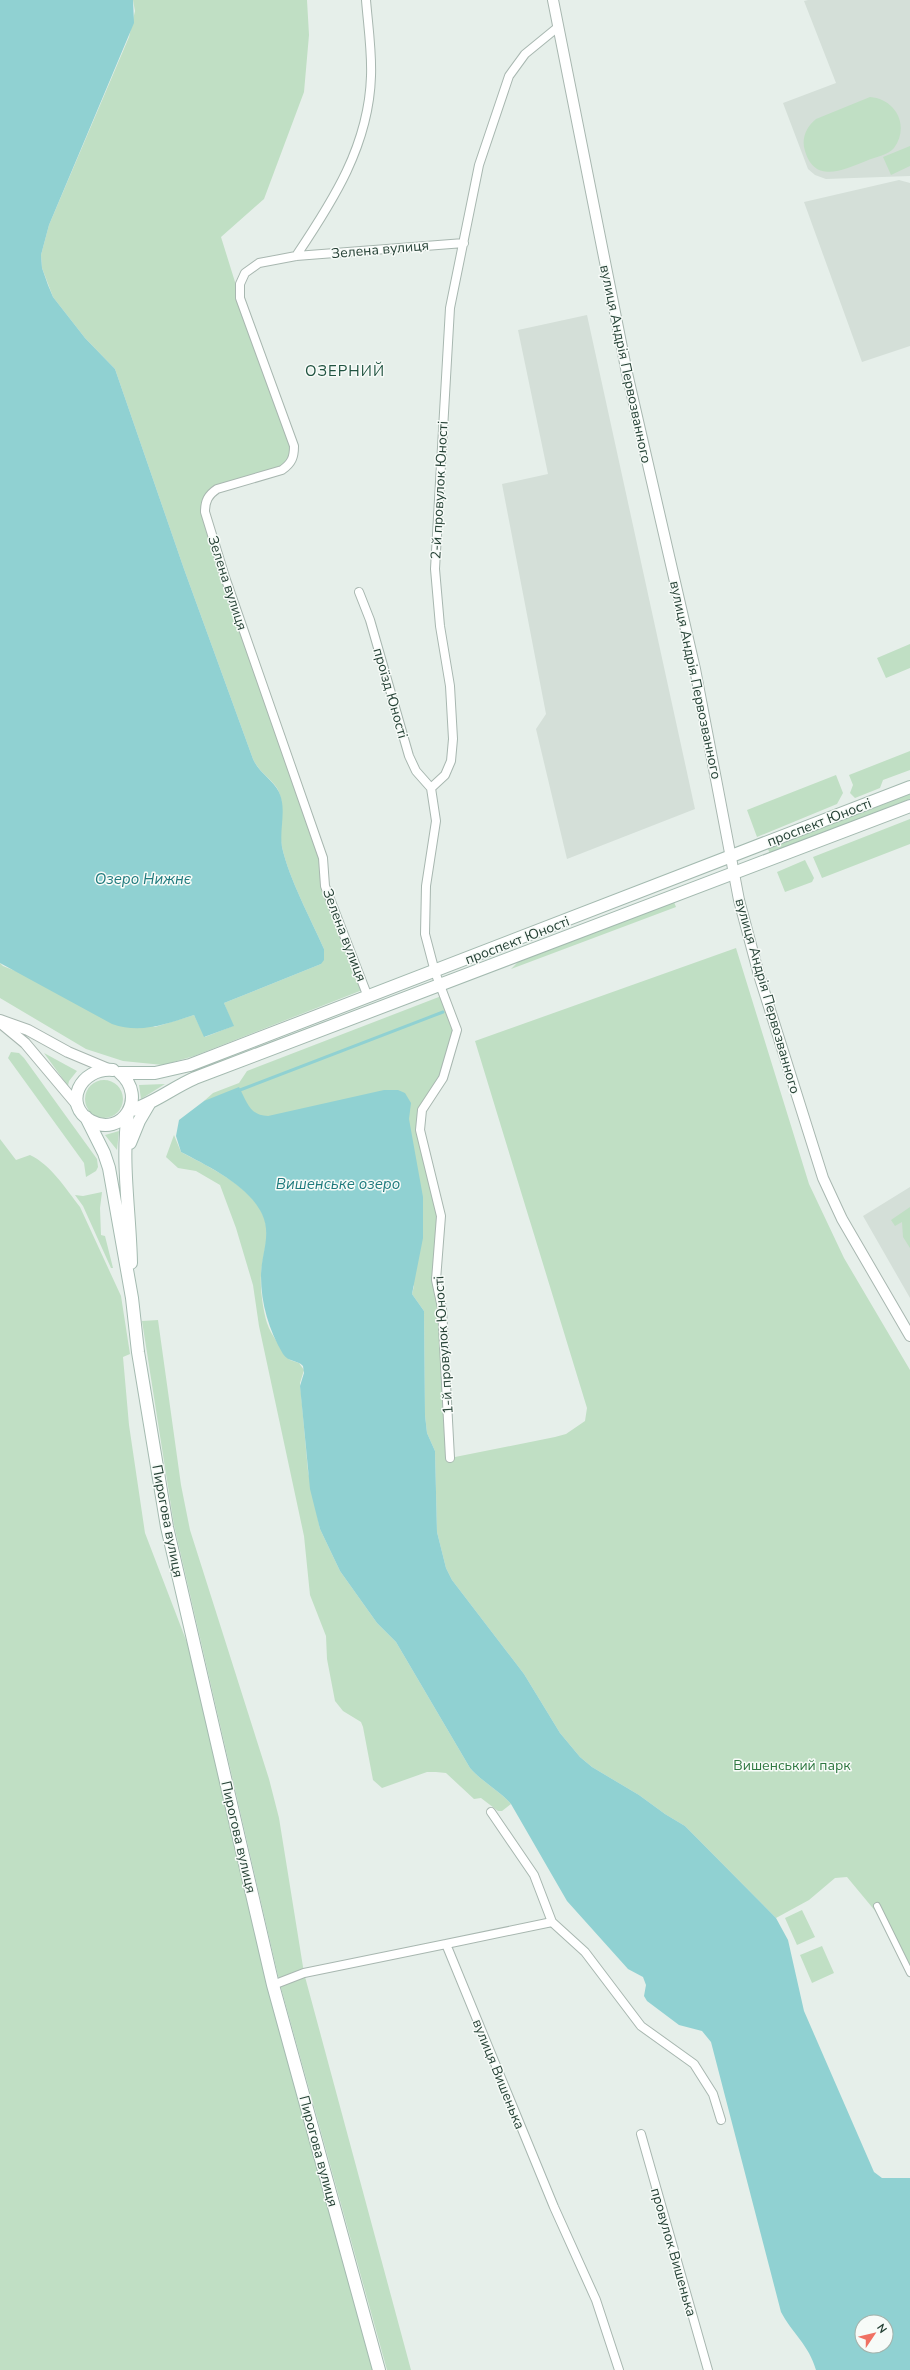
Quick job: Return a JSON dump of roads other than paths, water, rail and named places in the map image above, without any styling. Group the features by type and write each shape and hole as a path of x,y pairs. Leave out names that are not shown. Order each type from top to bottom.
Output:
{"main road":[{"name":"проспект Юності","path":"116,1072 161,1072 190,1065 910,787"},
{"name":"проспект Юності","path":"129,1111 149,1104 164,1093 195,1078 910,806"},
{"path":"103,1069 116,1072 126,1079 133,1092 129,1111 119,1121 110,1125 100,1124 86,1117 78,1106 79,1086 85,1078 93,1072 103,1069"},
{"path":"125,1156 139,1121 149,1104"},
{"name":"Пирогова вулиця","path":"129,1111 125,1156 126,1196 131,1234 132,1298"},
{"name":"Пирогова вулиця","path":"86,1117 104,1153 109,1168 132,1298 138,1352 166,1527 273,1985 378,2370"}],"street":[{"path":"296,256 341,187 360,137 371,77 366,0"},
{"name":"вулиця Андрія Первозванного","path":"553,0 626,372 679,595 713,760 733,874 759,975 822,1178 842,1218 910,1336"},
{"name":"2-й провулок Юності","path":"431,788 445,775 451,761 453,739 450,686 440,626 435,569 450,308 480,165 509,76 525,54 558,27"},
{"name":"Зелена вулиця","path":"368,997 326,886 323,858 225,577 205,512 205,503 217,489 282,470 289,464 294,456 294,446 240,298 240,284 245,273 259,262 296,256 464,242"},
{"name":"проїзд Юності","path":"359,592 370,620 409,756 416,771 431,788"},
{"path":"431,788 436,821 426,886 425,934 434,972"},
{"name":"1-й провулок Юності","path":"434,972 456,1024 456,1035 443,1078 422,1110 420,1130 441,1216 436,1280 442,1308 450,1458"},
{"path":"0,1021 28,1030 68,1052 116,1072"},
{"path":"0,1021 25,1043 78,1106"},
{"path":"491,1812 534,1876 552,1922 585,1952 640,2026 694,2064 713,2094 721,2120"},
{"path":"877,1906 910,1972"},
{"path":"273,1985 304,1973 552,1922"},
{"name":"вулиця Вишенька","path":"446,1944 551,2201 593,2294 619,2370"},
{"name":"провулок Вишенька","path":"641,2134 708,2370"}],"water":[{"name":"Озеро Нижнє","path":"0,0 133,0 134,23 49,225 41,255 42,268 53,297 85,338 115,369 184,569 253,759 279,792 283,812 281,840 285,859 324,949 324,960 321,964 224,1003 234,1026 204,1037 194,1015 153,1027 133,1028 112,1024 0,963"},
{"name":"Вишенське озеро","path":"239,1087 253,1111 257,1114 268,1116 384,1090 398,1090 405,1093 411,1103 409,1119 423,1197 423,1238 412,1294 424,1311 425,1415 427,1433 435,1451 437,1532 446,1568 452,1580 524,1674 560,1733 580,1757 592,1767 639,1795 665,1814 685,1826 776,1918 788,1940 804,2011 874,2172 882,2178 910,2178 910,2370 816,2370 805,2346 781,2312 711,2042 702,2031 679,2025 647,2001 644,1996 646,1985 643,1977 628,1969 567,1901 511,1804 470,1768 396,1642 377,1623 340,1571 320,1529 310,1489 300,1386 304,1373 303,1366 285,1357 283,1354 274,1336 264,1307 261,1286 261,1268 266,1237 265,1222 256,1204 248,1194 215,1170 181,1152 176,1136 179,1120 204,1101"}],"waterway":[{"path":"240,1090 443,1012"}],"district":[{"name":"ОЗЕРНИЙ","path":"345,371"}],"park label":[{"name":"Вишенський парк","path":"792,1765"}]}
